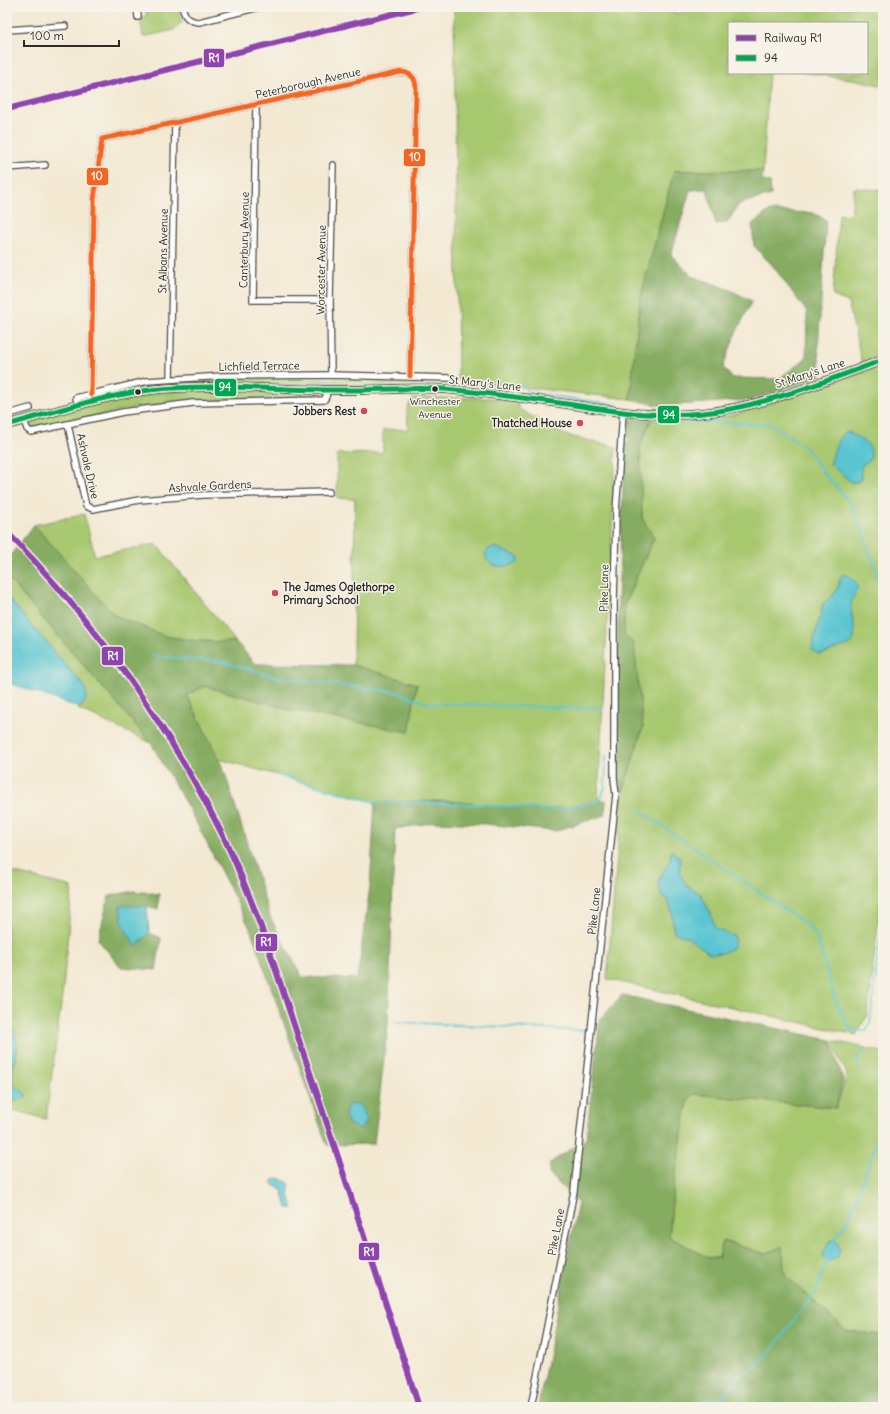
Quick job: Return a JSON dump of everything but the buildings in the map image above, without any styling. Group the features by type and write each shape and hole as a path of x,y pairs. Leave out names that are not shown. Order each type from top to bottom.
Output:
{"main road":[{"name":"St Mary's Lane","path":"10,424 118,395 183,388 267,387 327,390 422,388 503,396 623,412 677,415 705,413 732,408 800,389 883,360"}],"street":[{"path":"137,7 138,17"},
{"path":"182,7 186,17 192,22 199,22 238,10 259,7"},
{"path":"7,30 65,26"},
{"name":"Peterborough Avenue","path":"91,395 94,200 102,140 401,72 408,73 413,76 416,87 410,376"},
{"name":"Canterbury Avenue","path":"256,105 253,300 330,300"},
{"name":"St Albans Avenue","path":"170,379 175,124"},
{"path":"7,168 45,164"},
{"name":"Worcester Avenue","path":"331,375 330,300 333,165"},
{"name":"Lichfield Terrace","path":"78,405 76,398 130,385 170,379 253,375 422,376 450,378"},
{"path":"422,376 422,388"},
{"path":"24,420 28,431 31,432 136,409 193,403 324,400 327,390"},
{"path":"10,424 8,413 30,408"},
{"name":"Pike Lane","path":"531,1407 574,1190 616,795 614,778 614,603 616,511 623,412"},
{"name":"Ashvale Drive","path":"68,425 86,506 93,509"},
{"name":"Ashvale Gardens","path":"93,509 139,500 196,496 329,492"}],"green space":[{"path":"146,7 177,7 183,21 174,30 143,37 140,18 146,16"},
{"path":"454,7 675,7 676,14 700,7 883,7 883,86 858,80 812,74 868,74 868,22 728,22 728,74 769,74 763,171 674,171 640,300 630,399 458,380"},
{"path":"674,171 763,171 762,181 770,182 771,195 739,204 727,223 716,224 707,189 690,190 671,255 692,276 728,289 752,301 736,333 723,367 732,378 779,379 806,358 807,312 773,266 754,246 752,224 769,211 813,213 826,220 818,350 821,376 749,400 662,406 630,399 640,300"},
{"path":"854,188 883,190 883,354 862,363 848,302 833,296 839,214 851,215"},
{"path":"883,366 883,883 867,1016 856,1035 607,979 622,794 643,727 624,634 624,605 654,538 642,518 640,447 651,420 706,419 734,415"},
{"path":"222,378 347,379 418,382 415,385 329,387 206,384 148,386 148,384 173,381"},
{"path":"199,390 320,394 319,398 191,401 133,408 36,430 31,428 29,423 32,419 110,400 157,393"},
{"path":"490,398 517,401 519,409 565,435 616,447 598,801 547,810 449,801 375,802 219,759 187,695 205,686 291,710 409,731 417,684 353,665 355,499 337,498 337,454 383,453 383,430 408,429 407,409 412,399"},
{"path":"631,419 651,420 640,447 642,518 654,538 624,605 624,634 634,644 643,727 622,794 618,771 618,603 625,444 629,439 625,434"},
{"path":"84,514 95,556 156,544 236,642 197,641 165,636 114,615 34,525"},
{"path":"34,525 114,615 165,636 197,641 236,642 255,664 353,665 417,684 409,732 291,710 205,686 187,695 224,770 270,917 302,977 357,979 370,887 375,802 449,801 547,810 606,800 605,815 555,831 485,824 435,822 395,829 388,1024 374,1144 327,1145 250,928 195,820 151,743 7,577 7,560"},
{"path":"7,577 151,743 78,709 84,704 85,687 7,597"},
{"path":"7,871 72,887 63,989 46,1119 7,1108 7,1099 18,1100 25,1093 13,1083 12,1073 17,1055 17,1044 7,1018"},
{"path":"134,891 159,894 158,909 147,906 136,947 149,933 161,938 156,970 121,967 98,940 109,896"},
{"path":"622,995 830,1040 843,1079 836,1108 693,1094 687,1102 673,1191 669,1237 709,1258 719,1258 723,1241 765,1254 782,1246 785,1275 846,1331 883,1335 883,1407 538,1407 578,1203 549,1174 550,1163 586,1139 600,1020"},
{"path":"830,1040 883,1052 883,1335 846,1331 785,1275 765,1254 723,1241 719,1258 709,1258 669,1237 673,1191 687,1102 693,1093 836,1108 847,1074"}],"water":[{"path":"847,431 868,444 871,451 871,459 861,466 861,477 858,482 851,482 830,464 840,437"},
{"path":"495,547 519,557 518,563 503,567 490,563 485,554 488,549"},
{"path":"844,574 850,576 858,585 851,605 854,630 853,641 850,644 826,653 818,654 812,649 823,603 835,592 840,577"},
{"path":"7,597 85,687 87,696 84,704 77,707 7,682"},
{"path":"671,850 680,858 680,874 688,887 701,894 711,914 715,928 735,937 734,947 723,953 711,954 687,937 674,933 672,914 668,900 661,895 658,884 660,877 670,861"},
{"path":"120,906 147,906 149,933 136,947 123,925"},
{"path":"7,1018 14,1032 17,1043 17,1054 12,1072 13,1083 25,1093 26,1097 18,1100 7,1099"},
{"path":"357,1104 361,1106 367,1119 361,1130 349,1124 345,1115 348,1105"},
{"path":"280,1178 289,1183 289,1195 293,1208 287,1208 282,1190 271,1184 273,1180"},
{"path":"834,1240 837,1242 840,1251 837,1258 829,1261 824,1259 823,1254 829,1241"}],"waterway":[{"path":"522,385 529,393 617,405"},
{"path":"657,421 773,425 807,449 821,470 849,501 858,519 883,591"},
{"path":"152,656 224,662 277,677 396,692 427,703 574,708 604,707"},
{"path":"277,775 375,802 482,804 554,810 596,802 601,799 605,787 606,756"},
{"path":"640,811 805,923 816,934 834,997 850,1029 866,1031 870,1024 883,914"},
{"path":"394,1022 590,1031"},
{"path":"860,1068 857,1058 864,1049"},
{"path":"834,1240 847,1222 879,1137 882,1100 877,1081"},
{"path":"685,1407 724,1397 739,1376 756,1366 769,1353 818,1289 821,1273 829,1261"}],"rail line":[{"name":"R1","path":"7,109 421,7"},
{"name":"R1","path":"7,532 71,602 128,677 155,716 180,757 225,840 269,949 419,1407"}],"transit line":[{"name":"10","path":"91,395 94,200 102,139 401,72 412,76 416,87 410,376"},
{"name":"94","path":"7,425 114,396 150,390 199,387 322,390 420,388 445,389 510,396 622,412 655,415 703,413 725,410 771,399 883,360"}],"place":[{"name":"Winchester Avenue","path":"435,389"},
{"name":"Jobbers Rest","path":"364,411"},
{"name":"Thatched House","path":"580,423"},
{"name":"The James Oglethorpe Primary School","path":"275,593"}]}
